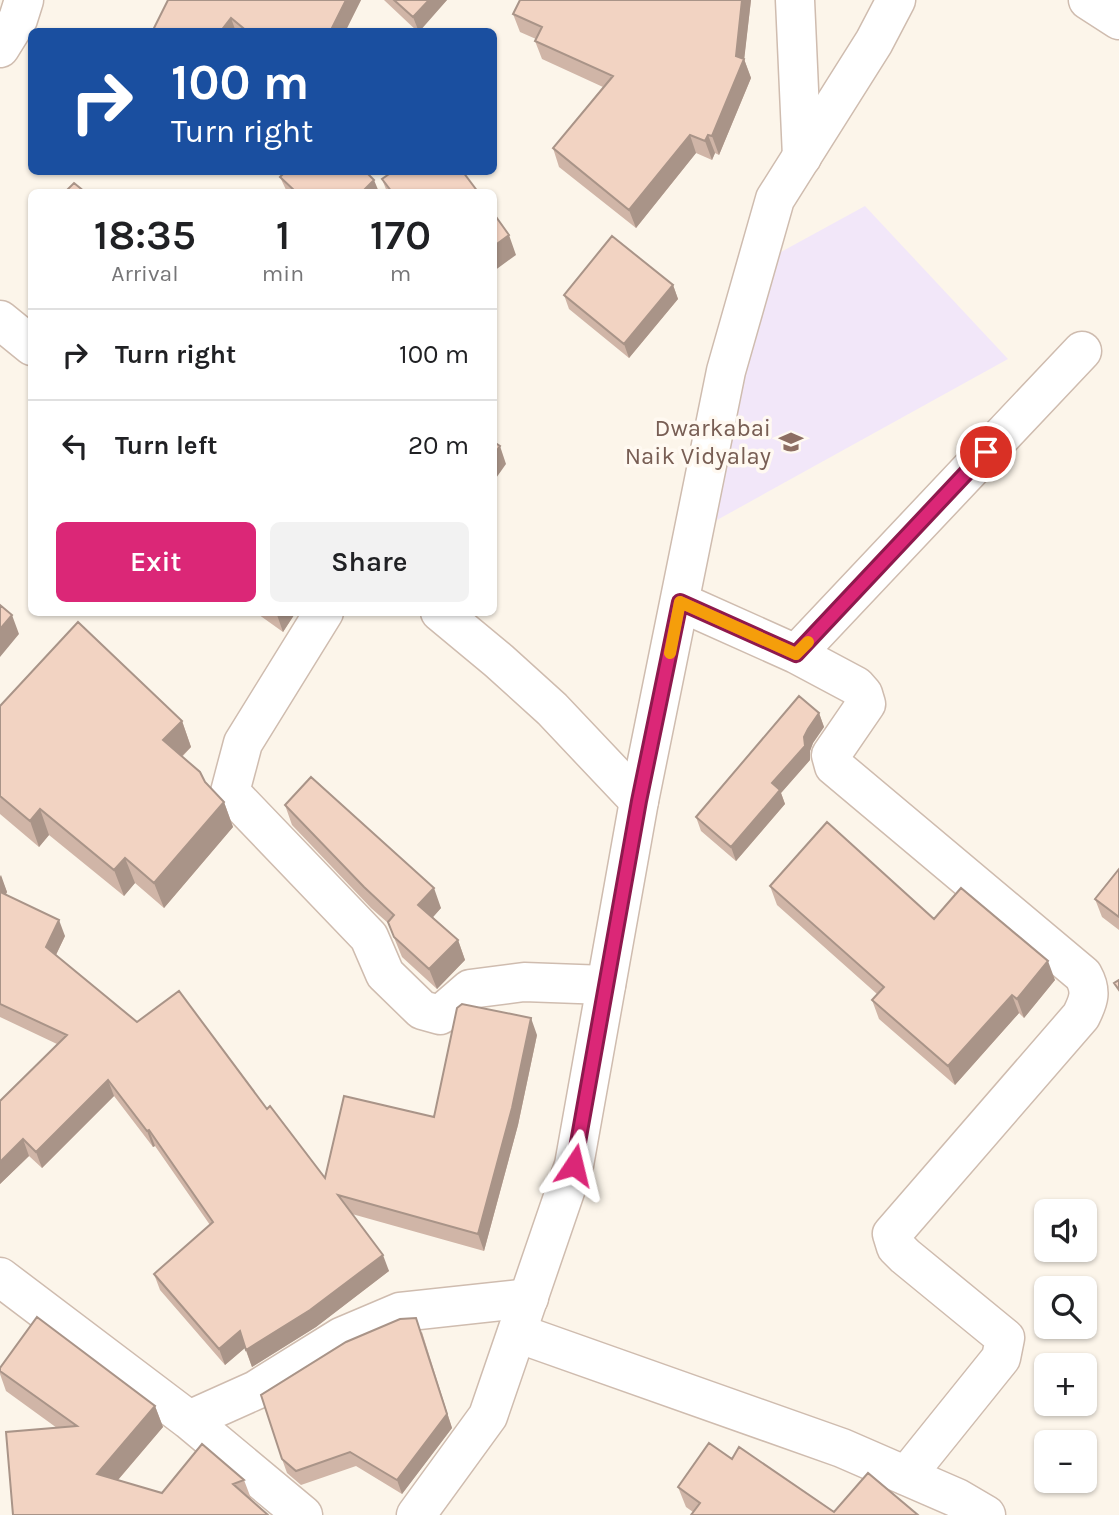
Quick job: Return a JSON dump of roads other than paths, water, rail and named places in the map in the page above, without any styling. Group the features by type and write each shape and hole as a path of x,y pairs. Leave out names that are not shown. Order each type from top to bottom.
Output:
{"street":[{"path":"0,48 18,19 24,0"},
{"path":"794,0 802,157"},
{"path":"416,1515 488,1416 574,1165 639,801 726,371 775,199 874,42 896,0"},
{"path":"1088,0 1119,20"},
{"path":"0,320 28,343"},
{"path":"796,654 1082,351"},
{"path":"680,602 796,654 856,686 863,694 866,704 831,755 834,766 1083,975 1090,988 1082,1016 892,1234 896,1247 905,1256 1005,1338 1001,1358 906,1476"},
{"path":"322,616 243,743 230,792 369,937 385,974 422,1010 440,1016 470,989 524,982 606,985"},
{"path":"445,616 552,709 639,801"},
{"path":"0,1277 189,1420 303,1515"},
{"path":"189,1420 256,1390 341,1337 400,1312 523,1315 842,1448 957,1498 986,1515"}],"place":[{"name":"Dwarkabai Naik Vidyalay","path":"791,442"}]}
